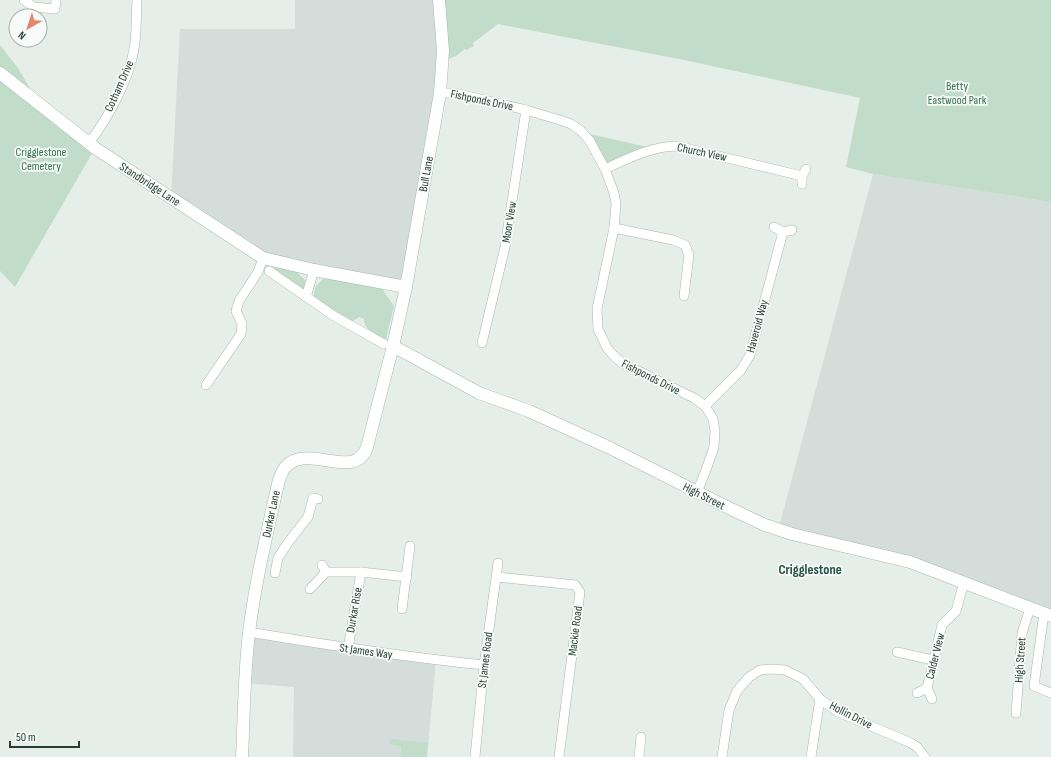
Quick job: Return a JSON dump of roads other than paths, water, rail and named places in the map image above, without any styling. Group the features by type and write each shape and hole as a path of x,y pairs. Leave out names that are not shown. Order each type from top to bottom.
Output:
{"street":[{"path":"24,0 34,7 55,9 56,0"},
{"name":"Cotham Drive","path":"89,143 99,130 130,67 134,49 136,0"},
{"name":"Bull Lane","path":"389,345 406,287 440,93 443,51 439,0"},
{"name":"Standbridge Lane","path":"0,72 89,143 263,258 314,270 406,287"},
{"name":"Fishponds Drive","path":"440,93 454,93 526,110 560,120 571,124 581,131 590,141 605,169 614,193 616,204 614,228 597,309 598,330 610,352 622,363 694,398 704,406 713,419 715,431 714,447 697,492"},
{"name":"Moor View","path":"482,343 480,332 505,247 526,110"},
{"name":"Church View","path":"605,169 644,152 668,146 677,146 803,176"},
{"name":"Haveroid Way","path":"704,406 741,370 750,355 787,231 774,227"},
{"path":"614,228 673,240 685,245 689,255 683,298"},
{"path":"206,385 222,355 241,334 242,324 236,311 239,301 258,272 263,258"},
{"path":"306,297 314,270"},
{"path":"269,271 306,297 357,329 389,345"},
{"path":"357,329 361,320"},
{"name":"High Street","path":"389,345 479,393 541,416 610,448 778,531 910,562 1047,614"},
{"name":"Durkar Lane","path":"242,757 244,683 249,632 262,554 278,484 286,467 290,463 302,458 345,462 359,460 365,453 389,345"},
{"path":"275,573 278,558 308,517 313,498 318,500"},
{"path":"402,609 410,546"},
{"path":"262,554 278,558"},
{"name":"St James Road","path":"475,757 484,666 498,563"},
{"name":"Durkar Rise","path":"310,589 324,568 407,577"},
{"name":"Durkar Rise","path":"348,648 361,572"},
{"name":"Mackie Road","path":"496,577 575,585 580,592 559,757"},
{"name":"Calder View","path":"932,699 927,688 942,625 956,611 964,582"},
{"name":"High Street","path":"1016,713 1022,633 1030,608"},
{"path":"1047,614 1034,686 1051,693"},
{"name":"St James Way","path":"249,632 348,648 484,666"},
{"path":"897,652 909,649 933,660"},
{"name":"Hollin Drive","path":"722,757 729,710 737,691 749,677 760,670 772,669 785,670 803,679 820,699 838,712 911,743 917,747 924,757"},
{"name":"Calder View","path":"916,693 927,688"},
{"path":"810,757 820,699"},
{"path":"639,757 641,737"}],"district":[{"name":"Crigglestone","path":"810,569"}],"park label":[{"name":"Betty Eastwood Park","path":"957,93"},
{"name":"Crigglestone Cemetery","path":"41,159"}]}
